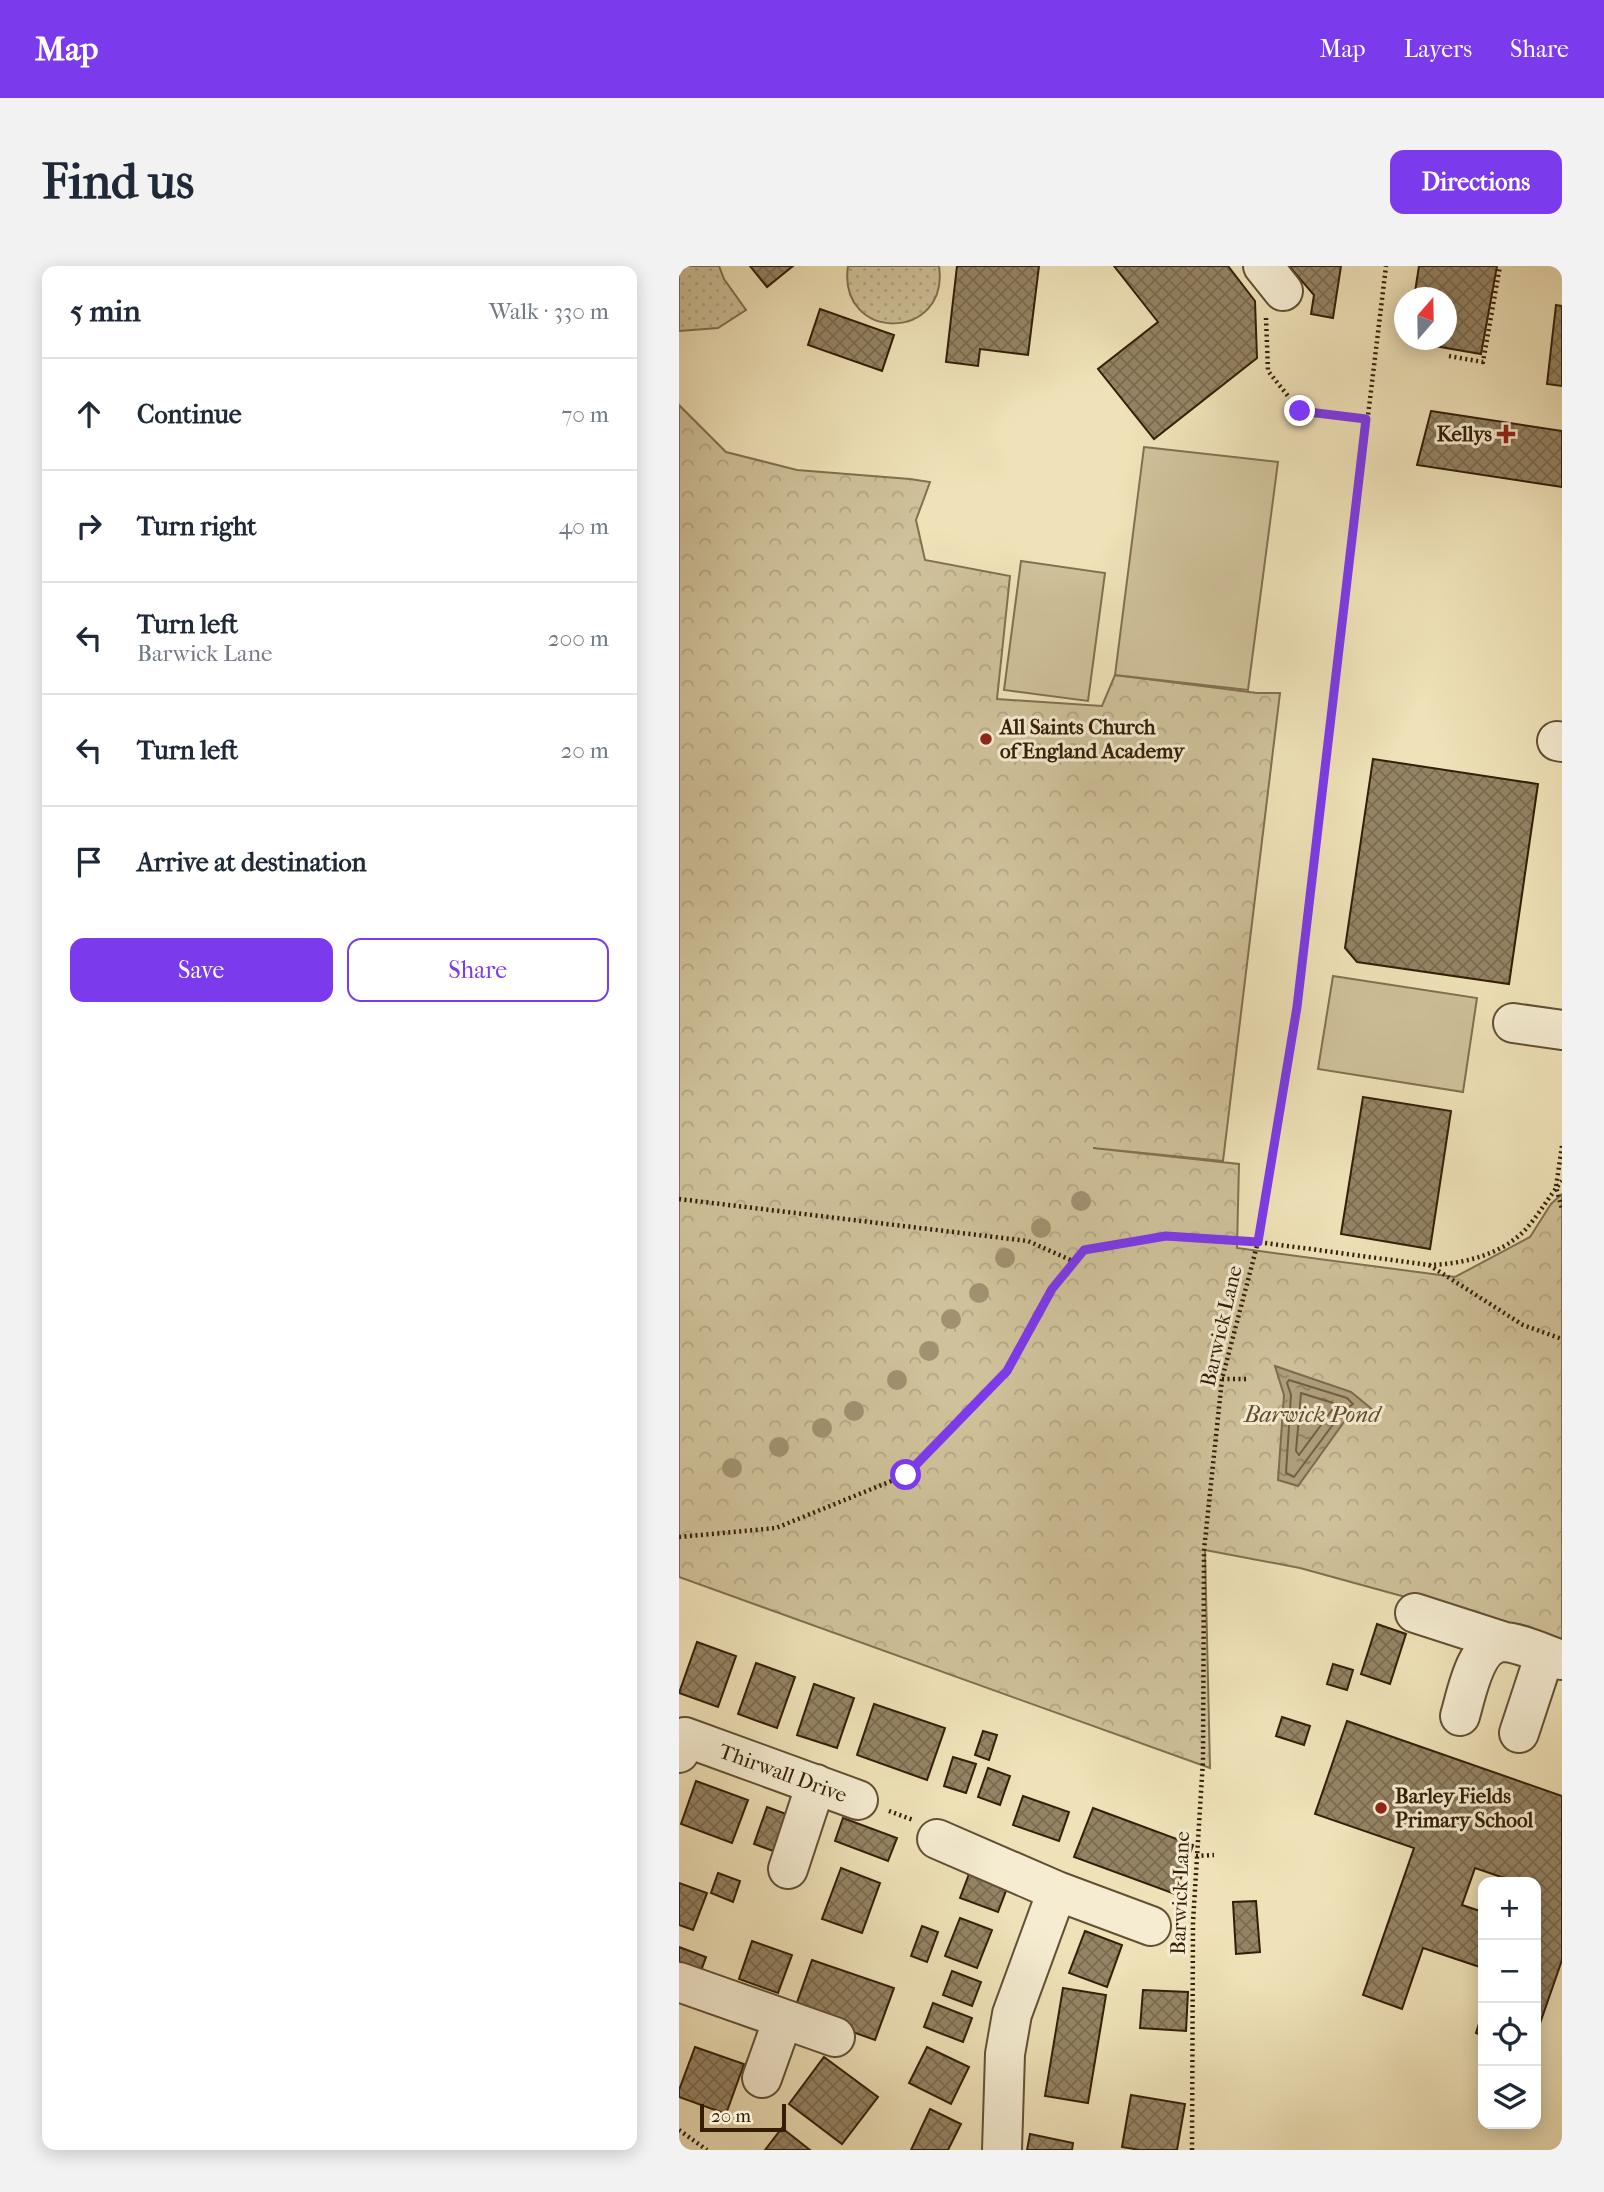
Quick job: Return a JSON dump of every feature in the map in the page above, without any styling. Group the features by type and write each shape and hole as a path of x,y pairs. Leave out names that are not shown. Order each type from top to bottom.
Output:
{"street":[{"path":"1513,1024 1562,1030"},
{"path":"1416,1613 1553,1657 1520,1733"},
{"path":"1460,1716 1480,1655 1490,1645 1505,1642"},
{"name":"Thirwall Drive","path":"681,1741 858,1800"},
{"path":"787,1869 816,1784"},
{"path":"937,1839 1056,1891 1151,1926"},
{"path":"1002,2150 1005,2054 1012,2014 1056,1891"},
{"path":"679,1982 835,2037"},
{"path":"762,2078 783,2018"}],"path":[{"name":"Barwick Lane","path":"1192,2150 1193,1922 1203,1760 1204,1550 1221,1379 1258,1242 1297,1007 1386,266"},
{"path":"1450,356 1483,362 1500,266"},
{"path":"1271,276 1265,307 1268,371 1300,411 1366,419"},
{"path":"1562,1146 1556,1187 1562,1209"},
{"path":"679,1537 776,1528 906,1475 1007,1371 1052,1289 1084,1250 1166,1236 1258,1242 1429,1265 1451,1264 1472,1259 1514,1240 1526,1229 1562,1181"},
{"path":"679,1199 1028,1241 1075,1262"},
{"path":"1429,1265 1523,1325 1562,1339"},
{"path":"1221,1379 1249,1379"},
{"path":"858,1800 915,1821 921,1833 937,1839"},
{"path":"1196,1856 1214,1855"},
{"path":"679,2130 707,2150"}],"green space":[{"path":"679,266 719,266 724,279 746,310 718,328 679,331"},
{"path":"848,266 939,266 938,291 928,309 912,320 893,323 875,320 859,309 849,291"},
{"path":"679,405 726,452 797,470 930,482 916,520 925,560 1010,576 997,699 1102,706 1115,675 1257,693 1280,693 1223,1161 1093,1148 1239,1164 1237,1248 1455,1277 1530,1237 1551,1204 1562,1194 1562,1640 1300,1568 1205,1550 1210,1768 679,1577"},
{"path":"1144,447 1278,462 1248,690 1115,675"},
{"path":"1021,561 1105,573 1088,701 1004,690"},
{"path":"1333,976 1477,998 1463,1092 1318,1069"}],"water":[{"name":"Barwick Pond","path":"1275,1366 1351,1392 1378,1414 1349,1415 1298,1486 1278,1480 1284,1395"}],"building":[{"path":"750,266 793,266 767,287"},
{"path":"957,266 1039,266 1028,355 980,349 978,366 946,362"},
{"path":"1114,266 1228,266 1255,301 1257,358 1154,439 1098,369 1158,322"},
{"path":"1289,266 1341,266 1333,318 1311,314 1314,295"},
{"path":"1419,266 1497,266 1481,354 1457,350 1457,287 1416,287"},
{"path":"1556,305 1562,306 1562,386 1547,384"},
{"path":"820,309 894,335 882,371 808,345"},
{"path":"1431,411 1562,431 1562,487 1417,465"},
{"path":"1373,759 1538,784 1509,984 1357,962 1345,948"},
{"path":"1363,1097 1451,1111 1430,1249 1341,1234"},
{"path":"1377,1624 1406,1634 1390,1684 1361,1674"},
{"path":"697,1642 736,1656 718,1707 679,1693"},
{"path":"756,1663 795,1677 777,1728 738,1714"},
{"path":"1333,1664 1353,1670 1347,1690 1327,1684"},
{"path":"814,1684 854,1698 837,1748 797,1735"},
{"path":"874,1704 945,1728 927,1780 857,1755"},
{"path":"1282,1717 1310,1726 1304,1745 1276,1736"},
{"path":"1347,1721 1562,1796 1562,1960 1541,2021 1541,1877 1501,1877 1475,1868 1462,1905 1478,1910 1478,1966 1423,1948 1402,2009 1363,1995 1414,1848 1315,1814"},
{"path":"983,1731 997,1735 989,1760 975,1755"},
{"path":"953,1757 976,1764 966,1793 944,1786"},
{"path":"988,1768 1010,1776 1000,1805 978,1797"},
{"path":"696,1781 748,1800 732,1843 681,1824"},
{"path":"1023,1796 1069,1812 1059,1841 1013,1825"},
{"path":"767,1807 789,1815 776,1852 754,1844"},
{"path":"1093,1808 1193,1845 1175,1894 1074,1857"},
{"path":"843,1818 897,1838 888,1861 835,1841"},
{"path":"841,1868 880,1883 862,1933 822,1919"},
{"path":"718,1873 740,1881 733,1902 711,1893"},
{"path":"969,1874 1007,1888 998,1912 960,1898"},
{"path":"679,1883 707,1893 693,1930 679,1925"},
{"path":"1256,1901 1260,1952 1236,1954 1233,1902"},
{"path":"960,1918 992,1930 977,1968 945,1956"},
{"path":"922,1926 938,1932 927,1962 911,1956"},
{"path":"1085,1931 1122,1945 1107,1987 1069,1973"},
{"path":"752,1941 792,1955 778,1993 739,1979"},
{"path":"679,1947 706,1957 698,1979 679,1973"},
{"path":"812,1960 894,1988 875,2040 794,2011"},
{"path":"952,1971 981,1982 972,2006 943,1995"},
{"path":"1063,1988 1106,1995 1088,2103 1045,2096"},
{"path":"1143,1990 1188,1992 1186,2031 1140,2028"},
{"path":"933,2003 972,2018 963,2042 924,2027"},
{"path":"695,2047 744,2064 726,2114 679,2097 679,2090"},
{"path":"927,2047 969,2067 951,2104 909,2083"},
{"path":"824,2057 878,2097 842,2144 789,2104"},
{"path":"1131,2095 1185,2104 1177,2150 1122,2147"},
{"path":"930,2109 961,2124 948,2150 911,2150"},
{"path":"782,2128 810,2150 765,2150"},
{"path":"1030,2134 1073,2143 1072,2150 1027,2150"}],"place":[{"name":"Kellys","path":"1506,434"},
{"name":"All Saints Church of England Academy","path":"986,739"},
{"name":"Barley Fields Primary School","path":"1381,1808"}],"route":[{"path":"906,1475 1007,1371 1052,1289 1084,1250 1166,1236 1258,1242 1297,1007 1366,419 1300,411"}]}
